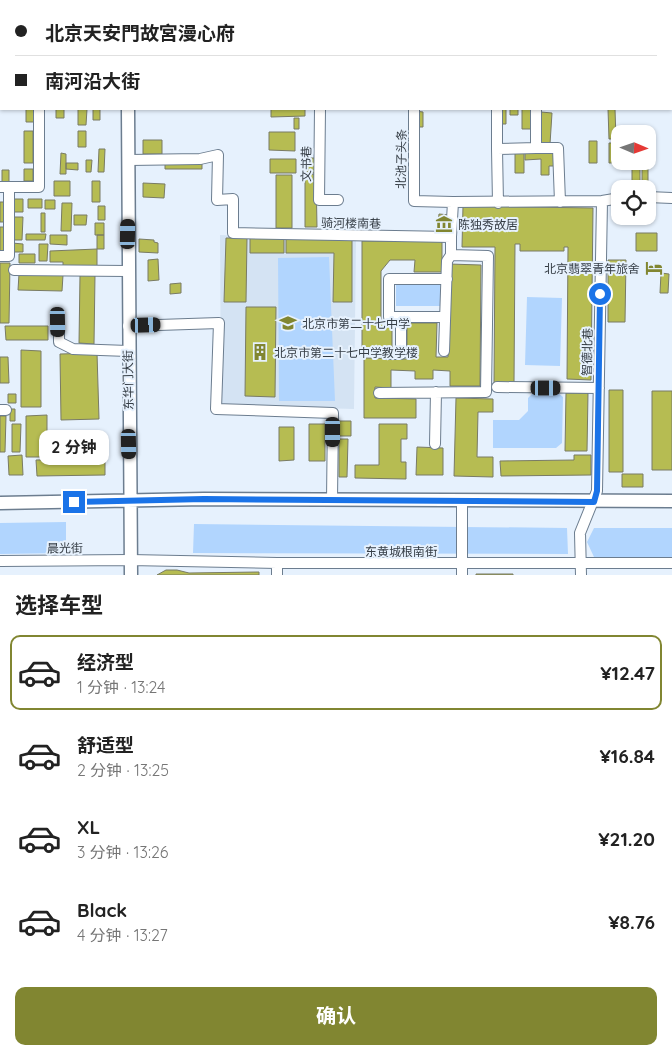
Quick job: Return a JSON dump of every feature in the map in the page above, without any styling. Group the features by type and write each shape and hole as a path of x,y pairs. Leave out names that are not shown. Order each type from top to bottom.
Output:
{"main road":[{"name":"东华门大街","path":"128,110 127,271 131,575"},
{"path":"0,503 130,500 672,501"}],"street":[{"path":"0,256 9,256 4,187 39,187 39,110"},
{"name":"文书巷","path":"320,110 319,200 338,200"},
{"name":"北池子头条","path":"414,110 414,200 453,202"},
{"path":"497,110 498,203"},
{"path":"536,110 536,148"},
{"path":"497,149 558,148 560,202"},
{"name":"骑河楼南巷","path":"129,160 200,159 218,155 217,200 233,200 233,233 451,237"},
{"path":"656,197 672,198"},
{"path":"444,351 453,202 498,203 611,200"},
{"name":"智德北巷","path":"581,575 580,533 597,491 602,201"},
{"path":"380,393 486,392 488,256 451,255"},
{"path":"14,270 127,271"},
{"path":"445,317 390,317 389,279 447,279"},
{"path":"386,354 401,354 401,317"},
{"path":"58,322 59,342 74,349 128,351"},
{"path":"128,326 219,323 216,409 333,413 332,500"},
{"path":"497,387 599,388"},
{"path":"435,444 436,392"},
{"path":"462,500 462,575"},
{"name":"东黄城根南街","path":"130,560 278,563 672,563"},
{"name":"晨光街","path":"0,561 130,560"},
{"path":"277,575 278,563"}],"shaded area":[{"name":"北京市第二十七中学","path":"220,235 356,240 354,409 221,405"},
{"path":"329,257 335,401 279,401 278,258"},
{"path":"440,283 442,306 396,306 396,284"},
{"path":"527,297 562,298 560,366 525,365"},
{"path":"534,392 558,393 563,397 562,443 556,448 493,448 493,420 519,420 528,411 528,398"},
{"path":"66,522 66,553 0,554 0,523"},
{"path":"194,524 567,528 568,554 193,553"},
{"path":"594,528 672,528 672,557 594,557 587,542"}],"building":[{"path":"26,110 35,110 34,122 26,122"},
{"path":"56,110 64,110 64,118 56,118"},
{"path":"78,110 87,110 86,125 78,125"},
{"path":"93,110 100,110 100,120 93,120"},
{"path":"271,110 305,110 305,116 271,117"},
{"path":"500,110 506,110 506,124 499,124"},
{"path":"510,110 518,110 518,115 510,115"},
{"path":"522,110 533,110 533,129 522,129"},
{"path":"608,110 615,110 616,125 611,125 611,139 609,139"},
{"path":"415,111 423,112 423,127 415,127"},
{"path":"541,112 552,113 550,144 540,143"},
{"path":"294,118 299,118 299,129 294,129"},
{"path":"24,131 33,131 33,163 24,163"},
{"path":"78,131 86,131 86,147 78,147"},
{"path":"269,132 295,132 295,151 269,150"},
{"path":"143,140 162,140 162,154 143,154"},
{"path":"589,141 597,141 597,163 589,163"},
{"path":"609,143 611,143 611,163 609,163"},
{"path":"99,149 105,149 104,172 98,172"},
{"path":"515,150 524,150 524,173 515,173"},
{"path":"554,152 554,166 549,166 549,175 541,175 541,159 525,160 525,153"},
{"path":"61,153 66,154 66,174 60,174"},
{"path":"307,158 315,158 315,173 307,173"},
{"path":"270,159 296,159 296,173 270,173"},
{"path":"86,160 92,160 91,172 86,172"},
{"path":"202,162 202,169 165,169 165,163"},
{"path":"66,163 78,163 78,170 66,169"},
{"path":"24,169 33,169 33,181 24,181"},
{"path":"2,170 9,170 9,182 2,182"},
{"path":"632,170 640,170 640,180 632,180"},
{"path":"642,170 648,170 648,180 642,180"},
{"path":"316,174 317,227 305,227 305,175"},
{"path":"276,175 292,175 292,228 276,228"},
{"path":"54,181 70,181 70,196 54,196"},
{"path":"92,181 100,181 100,202 92,202"},
{"path":"143,183 165,184 164,198 143,197"},
{"path":"13,199 23,199 23,212 13,212"},
{"path":"28,199 42,199 42,208 28,208"},
{"path":"45,200 55,200 55,209 45,209"},
{"path":"0,202 5,202 5,222 0,222"},
{"path":"62,203 72,203 71,231 61,231"},
{"path":"98,206 105,206 105,220 98,220"},
{"path":"463,206 593,208 591,380 567,379 568,247 564,247 564,251 520,251 520,244 515,244 514,384 494,383 495,247 462,247"},
{"path":"41,213 45,213 45,232 41,232"},
{"name":"陈独秀故居","path":"439,214 450,215 449,233 437,233"},
{"path":"74,215 87,215 86,225 74,225"},
{"path":"14,217 23,217 22,240 13,240"},
{"path":"95,223 104,223 104,235 95,235"},
{"path":"0,227 4,227 4,254 0,254"},
{"path":"636,233 657,233 657,251 636,251"},
{"path":"26,234 46,234 45,240 26,240"},
{"path":"50,235 67,235 67,245 50,244"},
{"path":"97,235 104,235 104,249 97,249"},
{"path":"250,236 284,237 284,253 250,253"},
{"path":"226,238 247,238 246,302 224,302"},
{"path":"139,239 154,240 154,242 158,243 158,253 139,252"},
{"path":"286,239 352,239 352,302 333,302 334,253 286,253"},
{"path":"362,241 442,241 442,272 414,272 415,260 390,260 381,271 381,324 392,324 392,351 362,350"},
{"path":"12,243 23,244 23,252 12,252"},
{"path":"39,244 48,244 47,261 39,261"},
{"path":"97,249 97,266 63,267 63,262 50,262 50,251"},
{"path":"19,254 35,254 35,263 19,263"},
{"path":"158,259 159,280 148,281 148,260"},
{"path":"608,260 626,260 625,322 608,322"},
{"path":"0,263 10,263 9,323 0,323"},
{"path":"449,264 481,265 480,386 450,386 450,371 433,370 433,379 415,379 415,371 391,370 391,388 375,387 375,398 416,399 416,418 364,418 364,358 407,359 407,323 437,323 436,357 448,357"},
{"path":"661,273 669,274 668,293 660,293"},
{"path":"19,274 63,275 62,291 18,290"},
{"path":"80,275 95,275 94,344 79,343"},
{"path":"181,283 181,293 170,294 170,284"},
{"name":"北京市第二十七中学教学楼","path":"246,307 276,307 275,397 245,396"},
{"path":"5,326 48,326 48,340 6,340"},
{"path":"21,350 41,351 41,407 21,407"},
{"path":"97,353 99,419 61,420 60,354"},
{"path":"0,357 8,357 9,383 0,383"},
{"path":"609,390 623,390 623,472 609,472"},
{"path":"652,391 672,391 672,470 652,470"},
{"path":"566,393 588,393 587,451 565,451"},
{"path":"8,394 16,394 16,403 8,403"},
{"path":"456,398 493,399 493,412 478,412 477,457 493,457 493,477 454,476"},
{"path":"10,409 15,409 15,421 10,421"},
{"path":"47,415 47,457 26,457 26,416"},
{"path":"0,416 6,416 5,452 0,452"},
{"path":"338,421 351,421 351,436 338,436"},
{"path":"12,424 21,424 20,452 12,452"},
{"path":"309,424 325,424 325,461 309,461"},
{"path":"379,424 407,424 407,439 401,439 401,462 406,462 406,479 355,478 355,465 379,465"},
{"path":"279,427 294,427 294,460 279,461"},
{"path":"54,431 90,431 90,456 50,457 49,443 54,443"},
{"path":"339,439 348,439 347,477 339,477"},
{"path":"417,447 443,448 443,475 416,475"},
{"path":"22,455 23,475 9,475 8,456"},
{"path":"574,455 591,455 591,475 501,476 500,461 574,460"},
{"path":"105,459 105,475 37,476 36,460"},
{"path":"622,474 643,474 643,487 622,487"},
{"path":"166,570 189,573 259,572 259,575 157,575"},
{"path":"513,574 513,575 476,575"}],"place":[{"name":"陈独秀故居","path":"444,224"},
{"name":"北京翡翠青年旅舍","path":"654,268"},
{"name":"北京市第二十七中学","path":"288,323"},
{"name":"北京市第二十七中学教学楼","path":"260,352"}],"route":[{"path":"74,502 204,499 594,502 597,491 600,294"}]}
